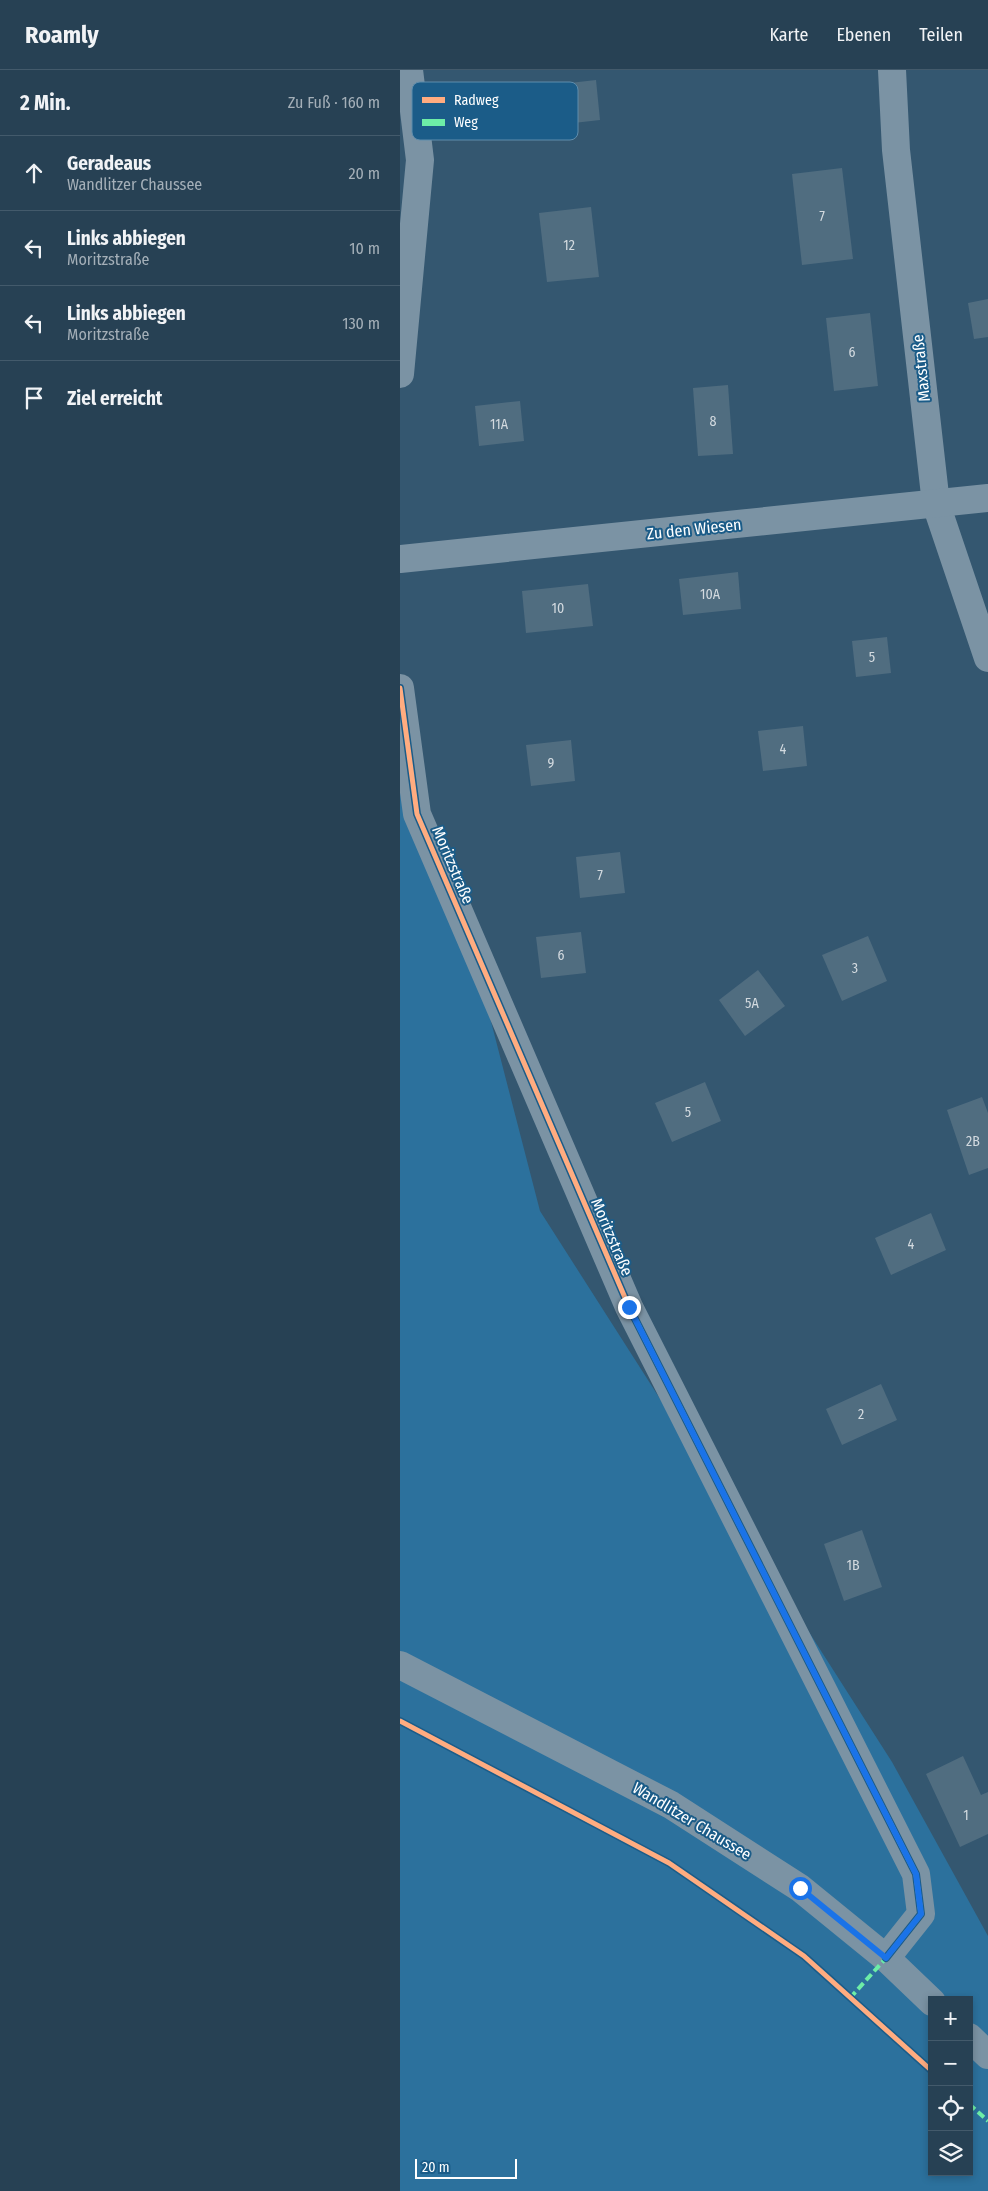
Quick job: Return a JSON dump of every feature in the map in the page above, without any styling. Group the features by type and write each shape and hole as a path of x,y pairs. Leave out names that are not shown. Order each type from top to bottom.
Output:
{"street":[{"path":"409,70 412,95"},
{"name":"Maxstraße","path":"892,70 896,150 936,504 988,658"},
{"path":"400,374 420,160 418,140"},
{"name":"Zu den Wiesen","path":"400,559 988,498"},
{"name":"Moritzstraße","path":"400,688 418,814 629,1307 916,1874 921,1914 886,1958"},
{"name":"Wandlitzer Chaussee","path":"400,1665 671,1805 800,1888 886,1958 928,1998"},
{"path":"973,2041 988,2055"}],"shaded area":[{"path":"400,688 417,814 487,1006 540,1211 892,1762 988,1936 988,2191 400,2191"}],"building":[{"path":"596,80 600,120 578,122 578,82"},
{"path":"842,168 853,259 802,265 792,174"},
{"path":"591,207 599,277 547,282 539,213"},
{"path":"988,299 988,337 974,339 968,303"},
{"path":"870,313 878,386 834,391 826,318"},
{"path":"728,385 733,454 698,456 693,388"},
{"path":"520,401 524,441 479,446 475,406"},
{"path":"738,572 741,609 683,615 679,579"},
{"path":"588,584 593,626 526,633 522,591"},
{"path":"887,637 891,673 856,677 852,641"},
{"path":"803,726 807,766 763,771 758,731"},
{"path":"571,740 575,781 531,786 526,745"},
{"path":"620,852 625,893 580,898 576,857"},
{"path":"581,932 586,973 541,978 536,937"},
{"path":"868,936 887,981 842,1001 822,955"},
{"path":"758,970 785,1006 745,1036 719,1000"},
{"path":"705,1082 721,1121 672,1142 655,1103"},
{"path":"982,1097 988,1113 988,1168 969,1175 947,1110"},
{"path":"931,1213 946,1250 891,1275 875,1238"},
{"path":"881,1384 897,1420 842,1445 826,1409"},
{"path":"862,1530 882,1587 844,1601 824,1544"},
{"path":"963,1756 981,1795 988,1792 988,1834 960,1847 926,1774"}],"marked path":[{"path":"850,1998 886,1958"},
{"path":"973,2108 988,2121"}],"cycle path":[{"path":"400,688 417,814 629,1307 916,1874 921,1914 886,1958"},
{"path":"400,1721 669,1863 804,1956 928,2067"}],"route":[{"path":"629,1307 916,1874 921,1914 886,1958 800,1888"}]}
